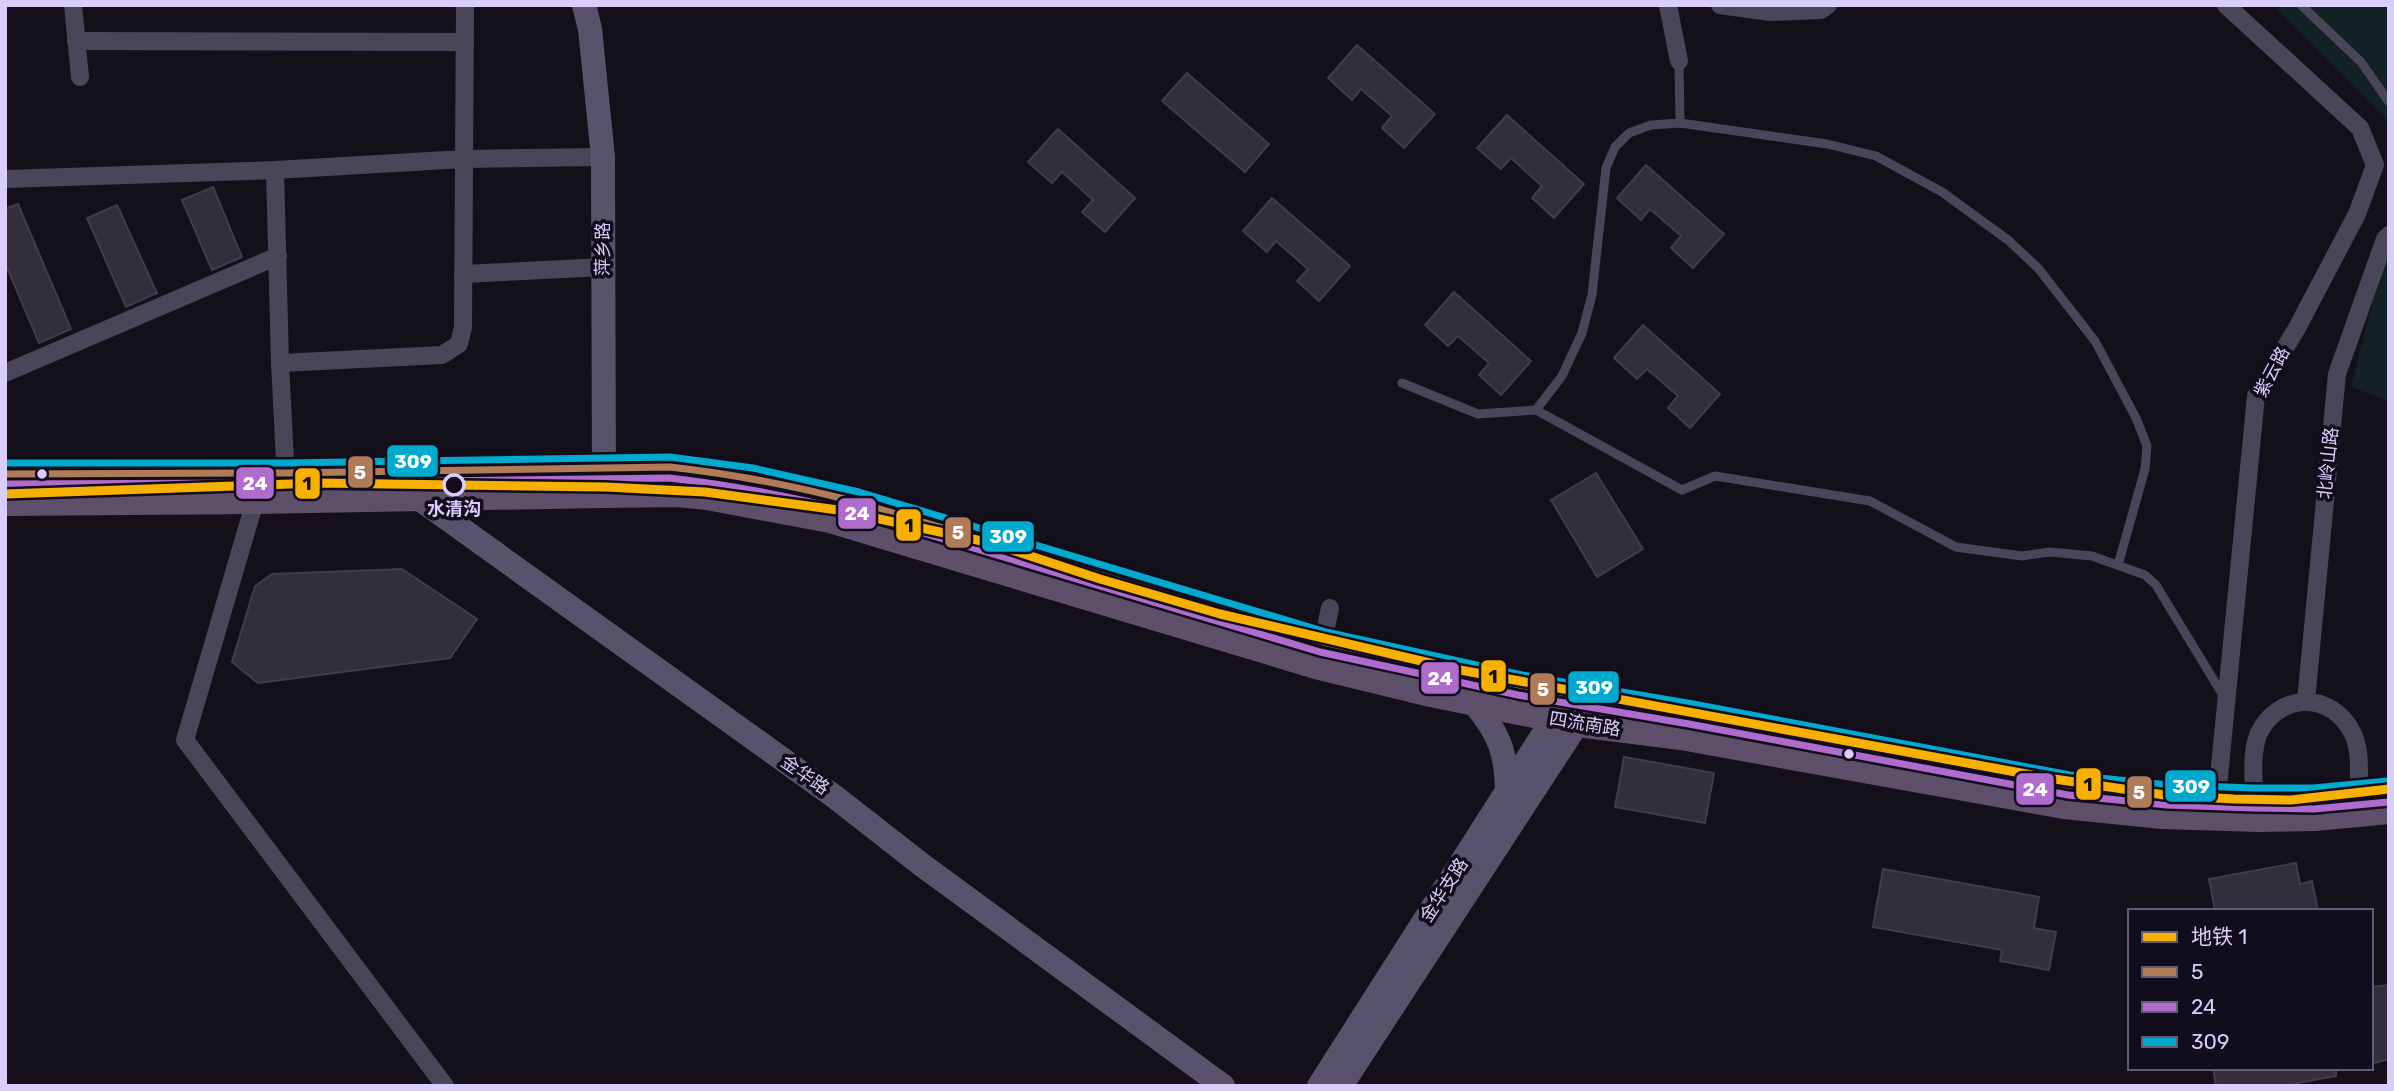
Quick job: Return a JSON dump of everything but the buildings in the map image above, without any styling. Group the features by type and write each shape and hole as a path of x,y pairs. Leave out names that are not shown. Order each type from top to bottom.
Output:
{"main road":[{"name":"萍乡路","path":"584,5 590,29 603,157 603,482"},
{"name":"四流南路","path":"5,503 417,499 603,482 670,467 708,470 824,493 1474,703 1566,722 1681,737 2064,806 2162,816 2221,807 2254,798 2313,799 2389,791"},
{"name":"四流南路","path":"5,474 382,472 603,482"},
{"name":"金华路","path":"382,472 835,797 922,865 1223,1086"},
{"name":"四流南路","path":"1319,654 1446,670 2069,785 2168,795 2221,807 2315,818 2389,811"},
{"path":"1341,1086 1582,696"},
{"path":"1474,703 1490,723 1503,748 1507,790"},
{"name":"金华支路","path":"1319,1086 1507,790 1566,722"}],"street":[{"path":"73,5 80,78"},
{"path":"280,363 442,355 459,344 463,327 465,5"},
{"path":"1668,5 1679,61"},
{"path":"1720,5 1770,12 1821,10 1828,5"},
{"name":"紫云路","path":"2221,807 2227,701 2256,396 2297,328 2357,214 2375,165 2360,128 2226,5"},
{"path":"76,41 465,42"},
{"path":"5,179 275,170 464,159 603,157"},
{"path":"275,170 287,500"},
{"name":"北岭山路","path":"2306,701 2337,374 2387,234"},
{"path":"5,373 278,256"},
{"path":"463,274 604,267"},
{"path":"255,501 185,740 445,1086"},
{"path":"1319,654 1330,608"},
{"path":"2254,798 2255,748 2261,729 2276,713 2306,701 2325,704 2339,714 2353,733 2358,754 2359,796"}],"lane":[{"path":"2301,5 2361,62 2389,102"},
{"path":"1679,61 1680,123"},
{"path":"1536,410 1562,376 1583,332 1592,295 1606,168 1615,147 1629,133 1651,125 1680,123 1827,145 1876,156 1942,192 2008,240 2038,268 2095,341 2136,418 2147,446 2145,468 2118,565"},
{"path":"1402,383 1478,414 1536,410 1682,490 1715,476 1870,501 1956,547 2021,556 2050,552 2092,556 2145,575 2156,585 2227,701"}],"shaded area":[{"path":"2273,5 2389,5 2389,122"},
{"path":"2389,239 2389,401 2351,387"}],"metro line":[{"name":"1","path":"5,494 320,483 606,487 705,492 838,510 991,543 1100,579 1220,614 1460,670 2054,779 2165,795 2234,799 2291,800 2389,789"}],"transit line":[{"name":"309","path":"5,463 285,463 670,457 753,468 859,492 1326,632 1522,675 1693,704 2070,775 2169,785 2254,788 2313,788 2388,781"},
{"name":"5","path":"5,474 670,467 694,470 764,481 856,502 1323,642 1520,685 1691,714 2069,785 2168,795 2254,798 2313,799 2389,791"},
{"name":"24","path":"5,484 669,478 693,481 762,492 853,512 1320,652 1518,695 2068,795 2167,805 2254,808 2314,809 2389,802"}],"place":[{"name":"水清沟","path":"454,485"}]}
